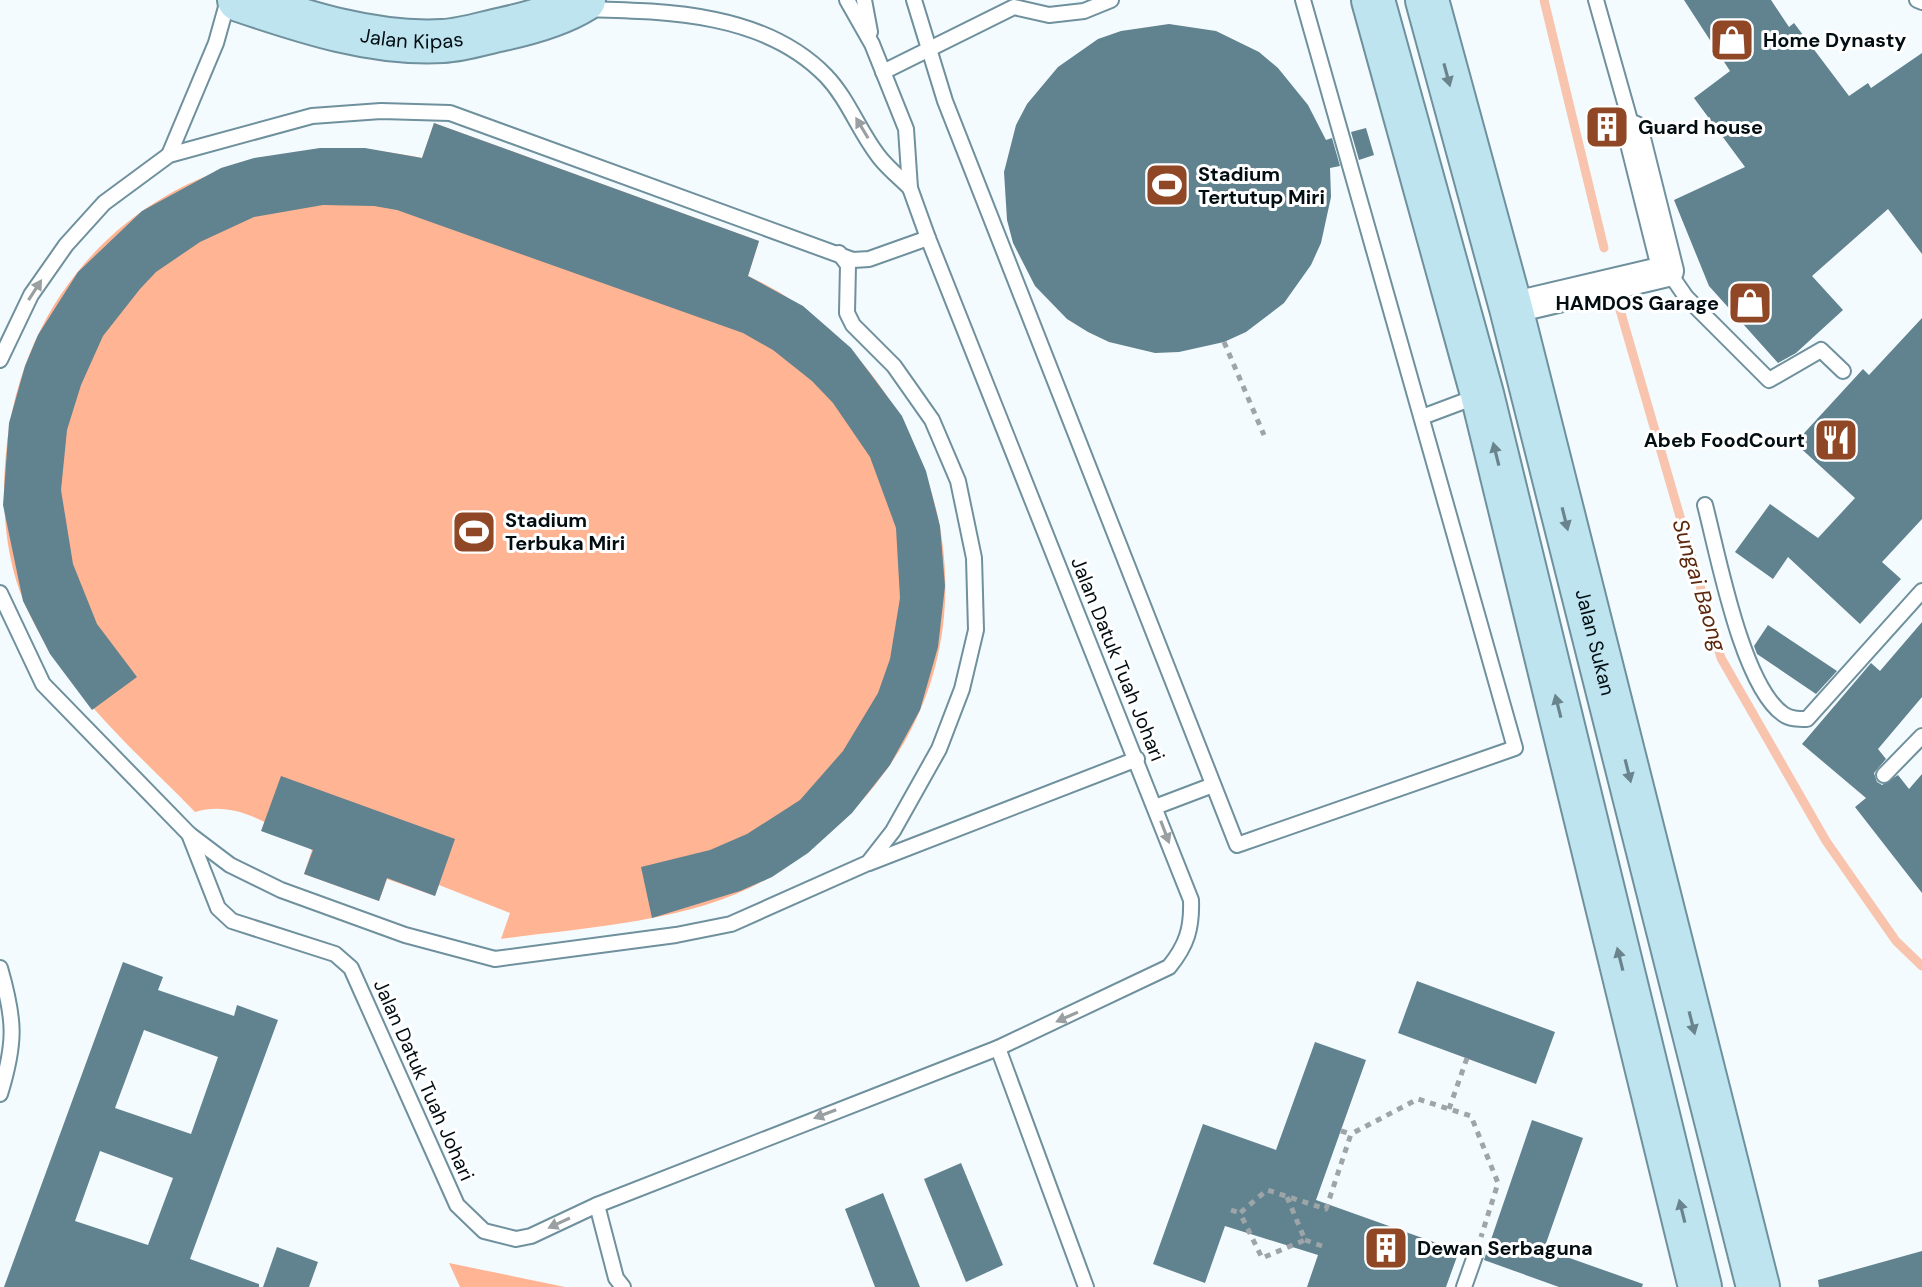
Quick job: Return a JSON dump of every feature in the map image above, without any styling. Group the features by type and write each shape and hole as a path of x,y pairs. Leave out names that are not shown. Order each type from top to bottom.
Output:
{"main road":[{"name":"Jalan Kipas","path":"239,0 310,24 381,37 444,41 527,24 577,4"},
{"path":"1373,0 1482,394 1700,1287"},
{"name":"Jalan Sukan","path":"1427,0 1511,308 1758,1287"}],"street":[{"path":"1511,308 1668,271 1633,131"}],"lane":[{"path":"169,155 216,43 228,0"},
{"name":"Jalan Datuk Tuah Johari","path":"0,593 43,684 189,834 218,908 232,921 335,954 351,968 389,1048 446,1184 471,1221 484,1231 516,1239 998,1048 1149,980 1169,967 1183,950 1192,926 1191,900 928,238 910,188 906,129 872,44 847,0"},
{"path":"864,0 872,44"},
{"path":"914,0 951,116 1237,845 1515,748 1303,0"},
{"path":"883,72 1014,7 1049,15 1084,11 1111,0"},
{"path":"1596,0 1633,131"},
{"name":"Jalan Datuk Tuah Johari","path":"577,4 661,11 756,31 824,74 845,100 879,156 910,188"},
{"path":"0,360 31,295 66,245 104,203 169,155 312,116 381,111 450,113 853,260 869,259 928,238"},
{"path":"839,253 848,265 845,294 847,313 853,325 894,366 932,420 958,481 974,558 976,630 962,689 939,749 893,831 868,863"},
{"path":"1668,271 1686,297 1769,380 1821,350 1843,371"},
{"path":"1422,417 1482,394"},
{"path":"1705,505 1748,663 1779,712 1791,719 1807,719 1922,591"},
{"path":"1884,775 1922,736"},
{"path":"189,834 230,865 281,890 405,935 495,959 676,935 731,924 868,863 1137,759"},
{"path":"1155,807 1213,785"},
{"path":"0,968 11,1007 13,1052 0,1094"},
{"path":"998,1048 1086,1287"},
{"path":"597,1205 616,1278 623,1287"},
{"path":"1464,1287 1476,1253"}],"path":[{"path":"1224,342 1264,435"},
{"path":"1449,1109 1467,1058"},
{"path":"1240,1213 1267,1190 1326,1209 1351,1134 1418,1099 1471,1116 1498,1183 1476,1253"},
{"path":"1341,1131 1351,1134"},
{"path":"1287,1197 1305,1240"},
{"path":"1231,1210 1240,1213 1262,1258 1305,1240 1322,1246"}],"shaded area":[{"name":"Stadium Terbuka Miri","path":"434,123 759,241 748,276 808,312 858,358 898,413 926,475 942,541 945,609 933,676 905,741 864,798 814,847 775,874 713,903 642,920 501,939 510,913 439,885 435,896 387,879 379,901 304,874 312,850 270,825 226,809 195,812 77,689 39,633 24,602 12,567 6,529 6,453 21,377 51,311 92,255 145,210 206,176 273,156 346,150 422,158"},
{"path":"449,1263 565,1287 460,1287"}],"building":[{"path":"1684,0 1771,0 1789,27 1794,23 1849,96 1868,83 1871,88 1922,53 1922,254 1888,209 1812,276 1843,310 1796,353 1778,363 1709,286 1674,200 1745,167 1694,98 1730,71"},
{"name":"Stadium Tertutup Miri","path":"1169,24 1216,31 1259,52 1278,68 1308,105 1326,140 1332,138 1340,166 1330,168 1331,197 1321,243 1311,265 1284,303 1246,332 1224,342 1179,352 1155,353 1109,342 1088,332 1067,319 1035,286 1013,243 1007,220 1004,172 1016,125 1027,104 1058,67 1098,39 1121,31"},
{"path":"434,123 759,241 748,276 803,306 851,348 902,416 926,471 940,526 945,586 938,647 920,710 890,765 852,813 808,853 772,877 740,891 652,918 641,867 710,850 747,834 800,800 843,751 878,693 890,659 900,598 896,528 870,457 833,403 812,381 773,350 743,333 397,210 374,206 323,205 254,217 200,242 156,272 140,289 103,336 81,385 67,430 61,490 73,564 97,624 137,677 92,710 50,654 23,601 3,505 9,423 25,366 38,335 78,272 142,211 221,168 254,158 320,148 365,148 422,158"},
{"path":"1366,128 1374,155 1359,160 1351,132"},
{"path":"1922,318 1922,519 1882,562 1901,579 1860,624 1788,557 1773,579 1735,552 1770,504 1818,538 1855,498 1795,443 1863,369 1869,375"},
{"path":"1922,622 1922,697 1878,749 1886,759 1874,773 1877,782 1882,785 1898,775 1909,789 1922,774 1922,893 1855,807 1866,798 1802,744 1871,663 1880,671"},
{"path":"1768,625 1837,671 1816,694 1757,654 1754,646"},
{"path":"281,776 455,839 435,896 387,878 379,901 304,874 313,850 261,831"},
{"path":"123,962 163,977 158,990 234,1016 237,1005 278,1020 190,1259 259,1284 259,1287 4,1287","holes":["144,1030 218,1057 191,1134 115,1108","100,1151 173,1178 148,1245 75,1221"]},
{"path":"1417,981 1555,1032 1536,1084 1398,1033"},
{"path":"1315,1042 1366,1060 1316,1200 1459,1251 1446,1287 1307,1287 1318,1255 1225,1226 1205,1283 1153,1264 1203,1124 1276,1150"},
{"path":"1532,1120 1583,1138 1544,1249 1643,1284 1642,1287 1559,1287 1484,1260"},
{"path":"961,1163 1003,1265 966,1282 924,1179"},
{"path":"883,1193 920,1287 875,1287 845,1209"},
{"path":"277,1247 318,1262 309,1287 263,1287"},
{"path":"1922,1251 1922,1287 1819,1287 1818,1280"}],"waterway":[{"name":"Sungai Baong","path":"1544,0 1604,248"},
{"name":"Sungai Baong","path":"1616,296 1721,658 1826,841 1896,941 1922,966"}],"place":[{"name":"Home Dynasty","path":"1732,40"},
{"name":"Guard house","path":"1607,127"},
{"name":"Stadium Tertutup Miri","path":"1167,185"},
{"name":"HAMDOS Garage","path":"1750,303"},
{"name":"Abeb FoodCourt","path":"1836,440"},
{"name":"Stadium Terbuka Miri","path":"474,532"},
{"name":"Dewan Serbaguna","path":"1386,1248"}]}
